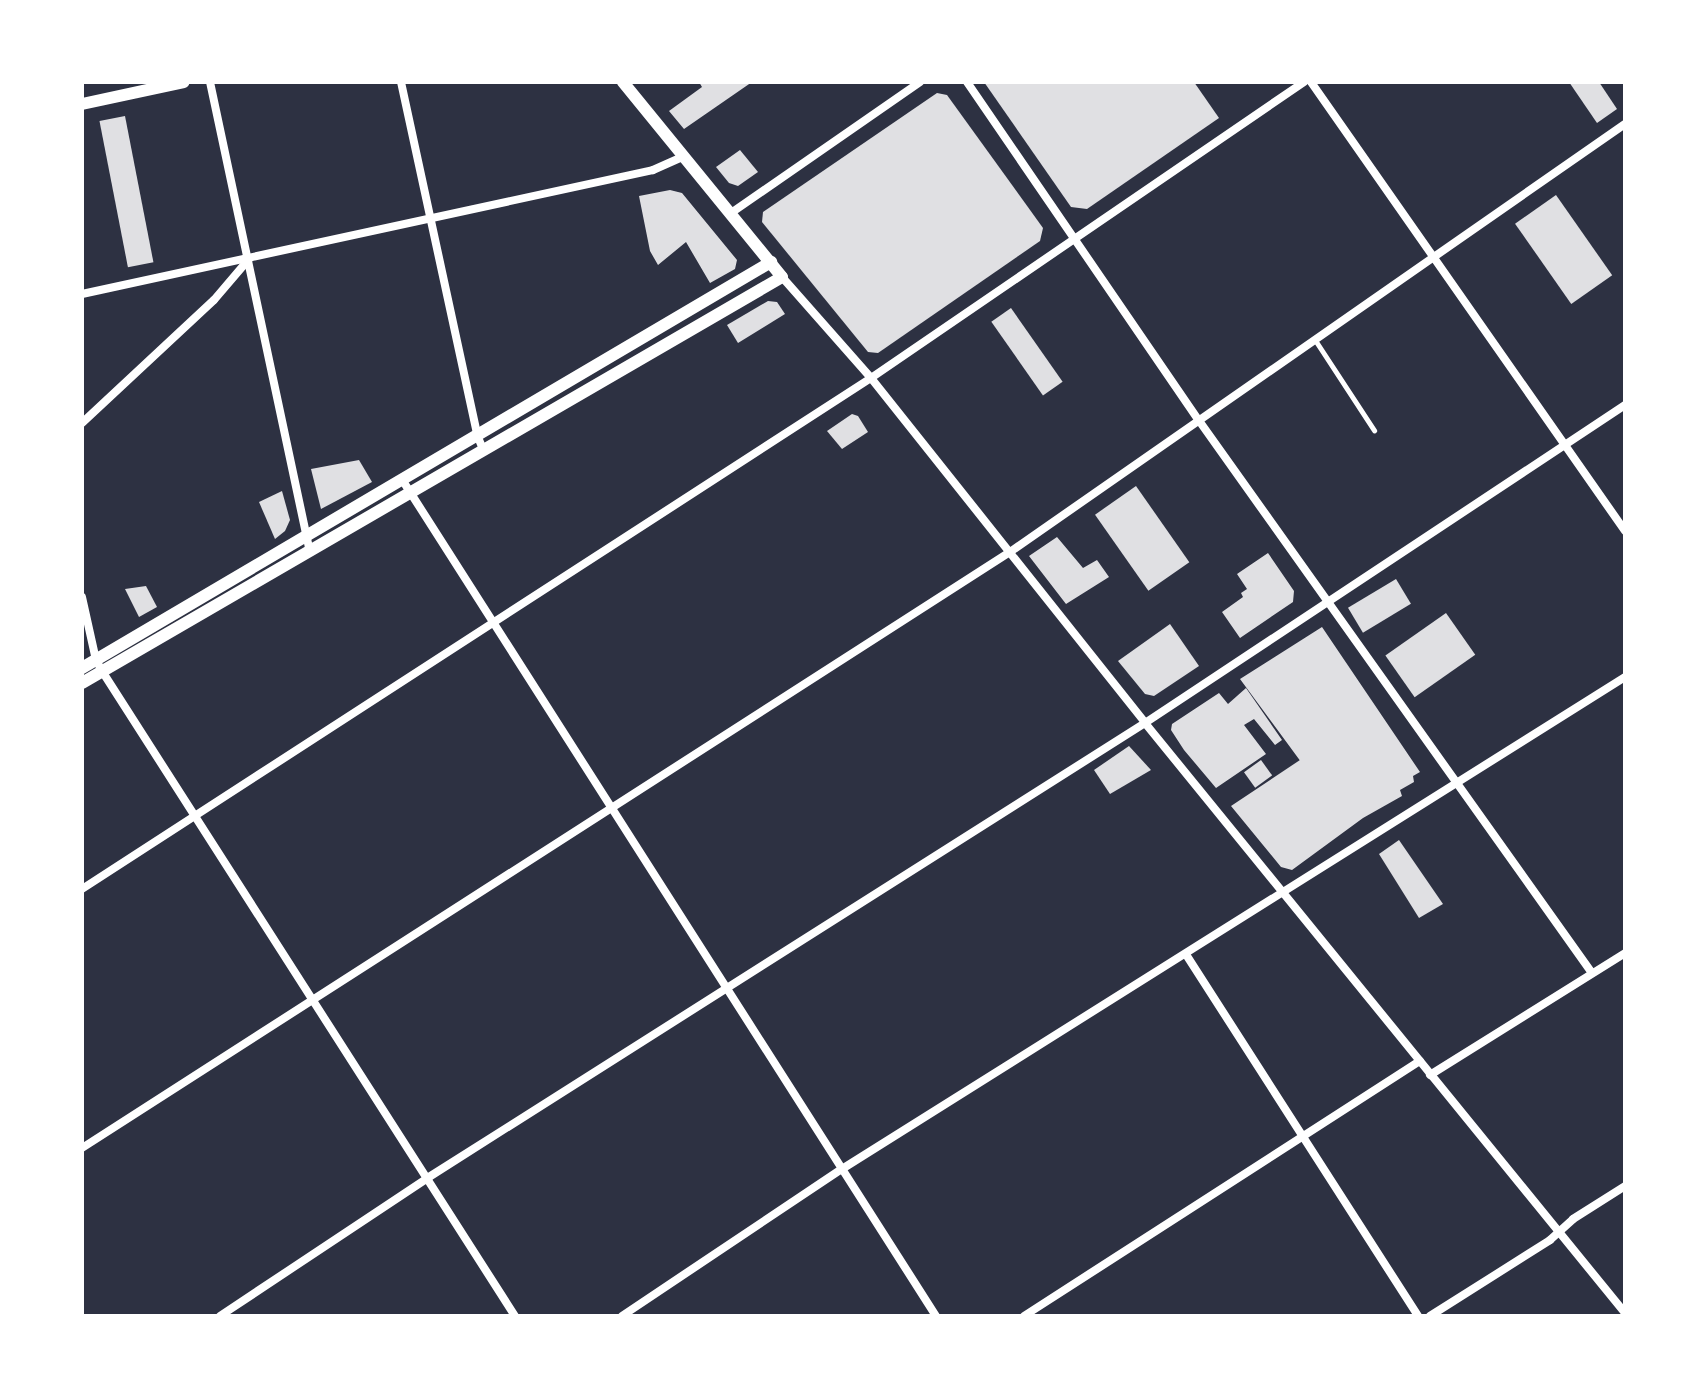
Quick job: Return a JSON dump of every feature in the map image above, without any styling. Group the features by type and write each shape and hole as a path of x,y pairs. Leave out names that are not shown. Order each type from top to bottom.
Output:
{"main road":[{"path":"82,104 184,82"},
{"path":"82,683 99,665 306,537 483,449 782,277 623,82"},
{"path":"82,668 99,665 310,551 477,435 771,262"}],"street":[{"path":"210,82 310,551"},
{"path":"401,82 477,435 483,449"},
{"path":"731,213 920,82"},
{"path":"967,82 1200,422 1592,973"},
{"path":"82,889 871,378 1304,82"},
{"path":"1311,82 1625,531"},
{"path":"82,1148 610,806 1010,552 1625,124"},
{"path":"82,294 653,170 682,157"},
{"path":"82,423 214,300 250,259"},
{"path":"782,277 871,378 1145,723 1625,1313"},
{"path":"220,1316 429,1177 1145,723 1625,405"},
{"path":"406,486 936,1316"},
{"path":"82,597 99,665 193,817 429,1177 515,1316"},
{"path":"622,1316 842,1169 1187,956 1625,677"},
{"path":"1430,1075 1625,953"},
{"path":"1187,956 1418,1316"},
{"path":"1024,1316 1420,1061"},
{"path":"1430,1316 1625,1186"}],"lane":[{"path":"1315,340 1374,430"}],"building":[{"path":"699,82 752,82 684,129 669,111 702,87"},
{"path":"984,82 1194,82 1219,118 1087,209 1071,207"},
{"path":"1569,82 1599,82 1617,109 1597,123"},
{"path":"937,93 947,95 1043,228 1040,241 878,353 868,352 762,222 763,212"},
{"path":"125,116 153,262 128,267 99,121"},
{"path":"740,150 758,172 738,186 729,183 716,167"},
{"path":"670,190 682,193 737,260 735,269 710,283 686,242 658,265 650,251 639,196"},
{"path":"1556,195 1612,275 1571,304 1515,224"},
{"path":"768,301 777,302 785,314 738,343 727,325"},
{"path":"1011,308 1063,382 1043,395 991,322"},
{"path":"852,414 858,416 868,432 842,449 827,431"},
{"path":"359,460 372,482 321,509 311,469"},
{"path":"1136,486 1189,562 1148,591 1095,515"},
{"path":"282,491 290,520 285,531 275,539 259,502"},
{"path":"1057,537 1083,568 1097,560 1109,577 1066,604 1029,556"},
{"path":"1268,553 1294,591 1293,602 1240,638 1222,612 1243,597 1241,593 1247,589 1237,574"},
{"path":"1396,579 1411,604 1363,633 1348,608"},
{"path":"146,586 157,607 139,617 125,589"},
{"path":"1446,613 1475,655 1415,697 1385,655"},
{"path":"1170,624 1199,666 1154,696 1145,694 1118,661"},
{"path":"1322,627 1420,772 1413,776 1414,782 1400,790 1402,796 1363,818 1292,870 1281,867 1231,806 1300,760 1240,679"},
{"path":"1246,688 1282,740 1275,745 1254,719 1244,725 1266,754 1216,788 1184,750 1171,730 1172,724 1219,693 1228,704"},
{"path":"1129,746 1151,770 1110,794 1094,770"},
{"path":"1261,760 1272,775 1255,788 1244,772"},
{"path":"1399,840 1443,904 1419,918 1379,854"}]}
